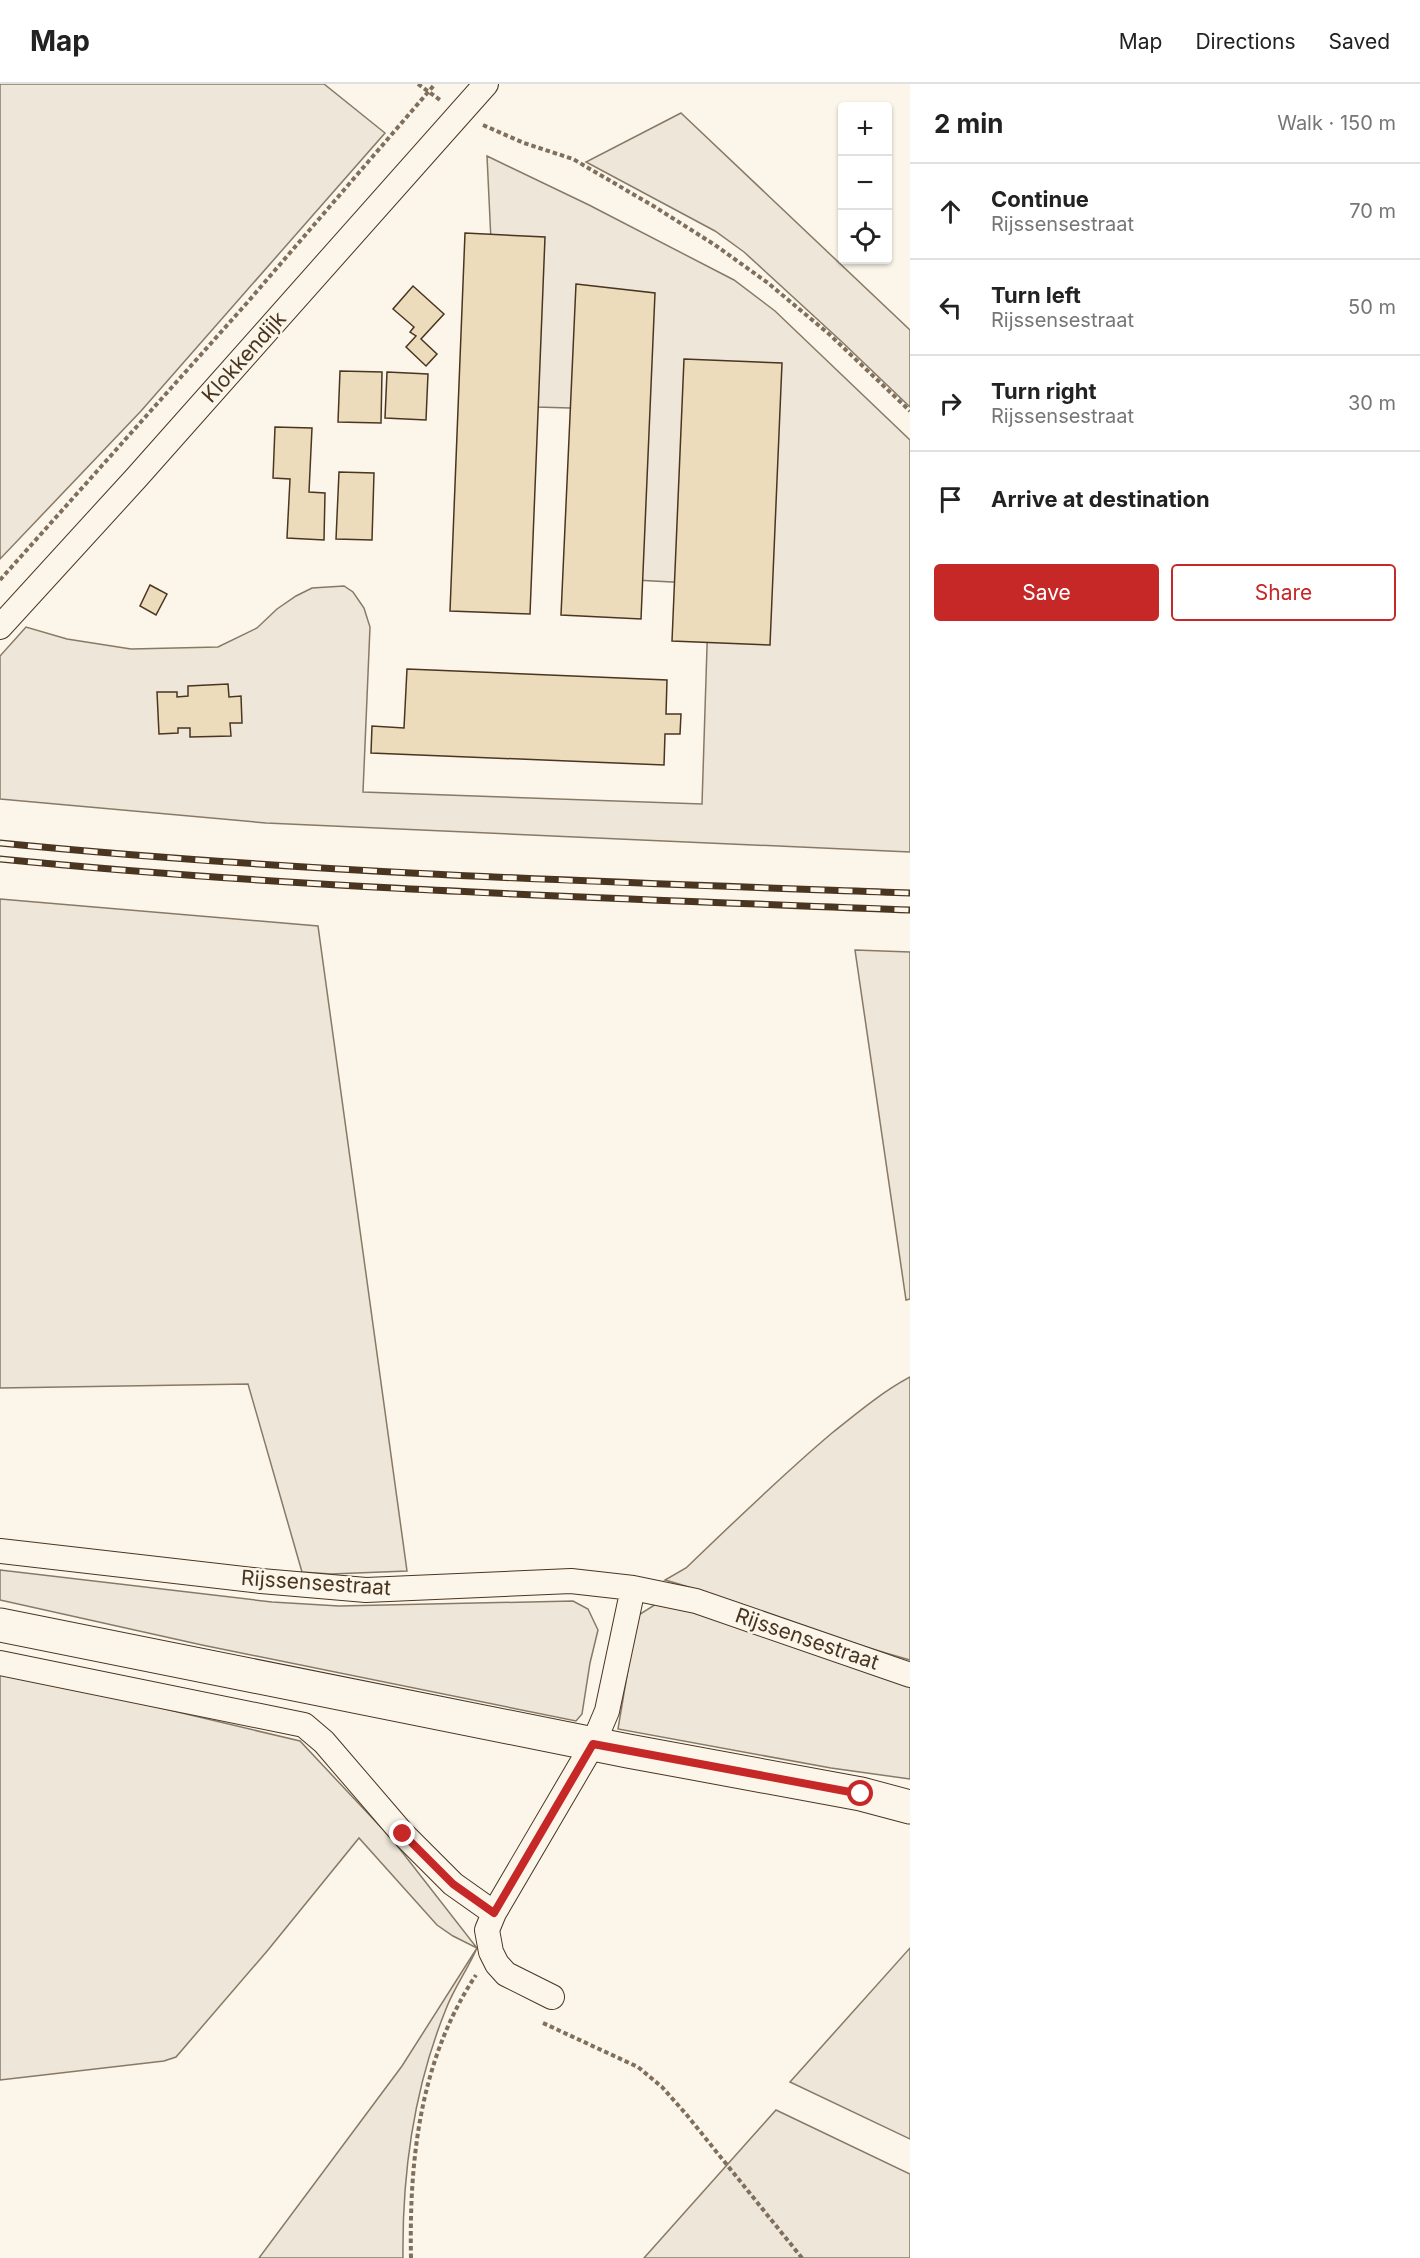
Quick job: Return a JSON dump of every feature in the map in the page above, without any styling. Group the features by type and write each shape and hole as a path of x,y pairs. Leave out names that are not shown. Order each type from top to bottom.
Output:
{"main road":[{"path":"0,1625 593,1744 861,1794 910,1807"},
{"path":"861,1794 910,1799"}],"street":[{"name":"Klokkendijk","path":"0,627 486,84"},
{"name":"Rijssensestraat","path":"0,1551 261,1581 366,1590 571,1581 633,1588 696,1601 910,1675"},
{"path":"552,1997 506,1974 497,1964 491,1952 487,1930 494,1913 593,1744 606,1711 633,1588"},
{"path":"0,1663 304,1725 324,1742 411,1842 453,1884 494,1913"}],"path":[{"path":"418,84 460,114 524,143 573,159 715,245 768,283 829,334 910,411"},
{"path":"0,580 254,295 435,84"},
{"path":"411,2258 410,2209 413,2160 424,2094 444,2036 464,1993 491,1952"},
{"path":"534,2018 638,2067 662,2087 802,2258"}],"shaded area":[{"path":"0,84 324,84 385,133 141,411 0,559"},
{"path":"681,113 910,330 910,407 744,252 715,231 586,162"},
{"path":"487,156 589,205 734,280 775,311 910,440 910,852 266,823 0,799 0,656 26,627 67,639 131,649 218,647 257,628 277,609 312,588 344,586 353,592 364,608 370,627 363,792 702,804 709,584 635,580 639,410 536,407 491,241"},
{"path":"0,899 318,926 407,1571 331,1574 302,1572 248,1384 0,1388"},
{"path":"855,950 910,952 910,1299 906,1300"},
{"path":"910,1377 910,1660 665,1580 686,1568 776,1482 832,1433 860,1410"},
{"path":"0,1570 272,1602 339,1606 573,1601 588,1609 598,1630 582,1714 576,1721 202,1645 0,1600"},
{"path":"656,1604 714,1617 910,1684 910,1779 831,1768 618,1729 637,1616"},
{"path":"0,1670 300,1741 392,1839 477,1948 437,1925 359,1838 268,1950 176,2057 164,2061 0,2080"},
{"path":"477,1948 446,2009 418,2100 408,2163 403,2258 259,2258 402,2066"},
{"path":"910,1948 910,2139 790,2082"},
{"path":"776,2110 910,2174 910,2258 644,2258"}],"building":[{"path":"465,233 545,237 530,614 450,611"},
{"path":"576,284 655,293 641,619 561,615"},
{"path":"413,286 444,314 421,339 437,354 426,366 406,347 416,336 410,332 414,327 393,309"},
{"path":"684,359 782,363 770,645 672,641"},
{"path":"340,371 382,372 381,423 338,422"},
{"path":"387,372 428,374 426,420 385,418"},
{"path":"275,427 312,428 309,492 325,493 324,540 287,538 290,479 273,478"},
{"path":"339,472 374,473 372,540 336,539"},
{"path":"150,585 167,594 156,615 140,606"},
{"path":"407,669 667,680 666,714 681,714 680,734 665,734 664,765 371,753 372,726 404,728"},
{"path":"228,684 229,697 241,696 242,723 230,723 231,736 190,737 190,728 178,728 178,733 159,734 157,692 177,692 177,697 188,696 188,686"}],"railway":[{"path":"0,843 341,869 910,893"},
{"path":"0,859 341,885 910,910"}],"route":[{"path":"403,1834 453,1884 494,1913 593,1744 861,1794"}]}
